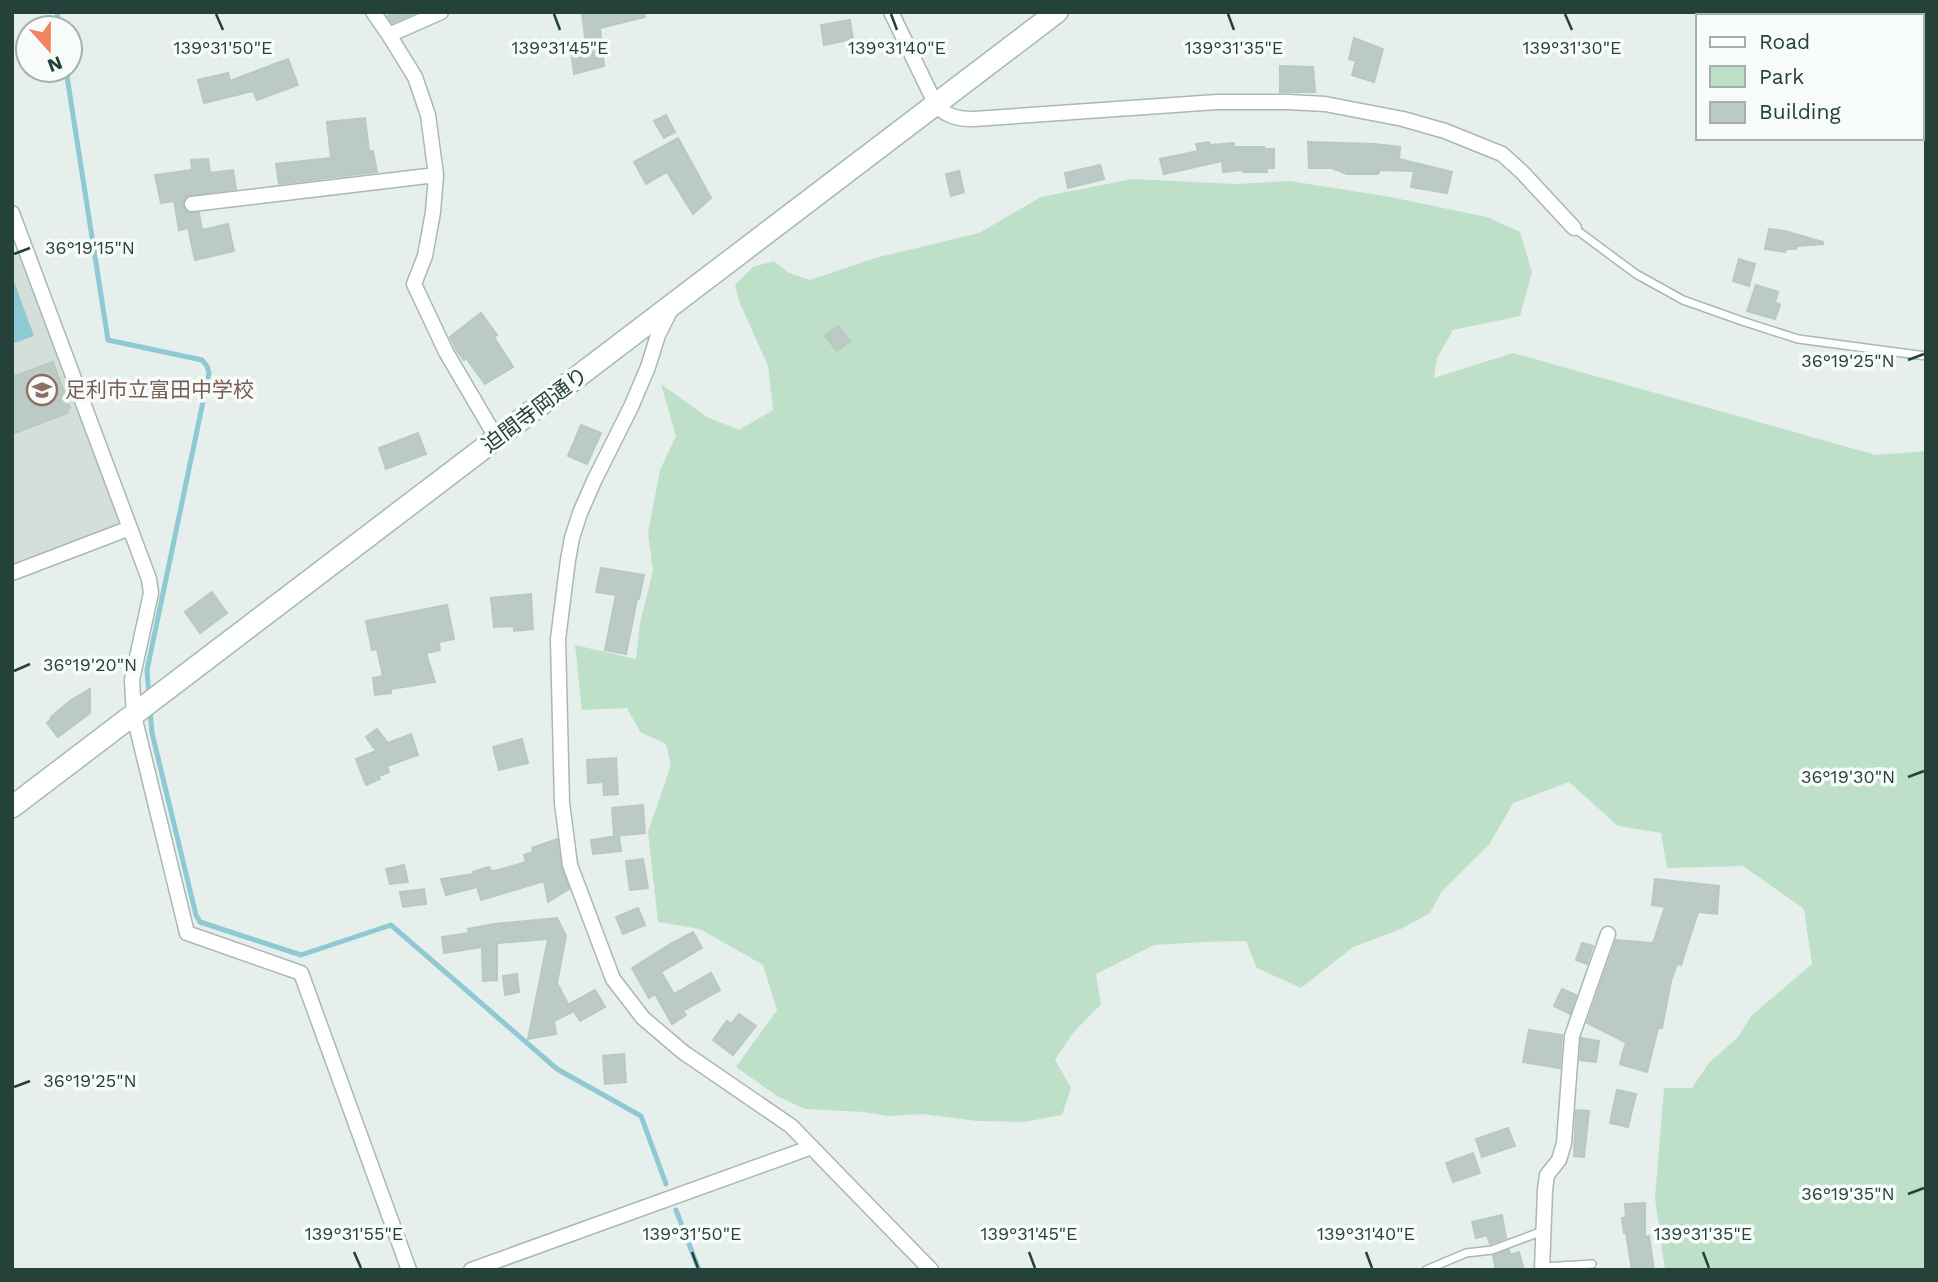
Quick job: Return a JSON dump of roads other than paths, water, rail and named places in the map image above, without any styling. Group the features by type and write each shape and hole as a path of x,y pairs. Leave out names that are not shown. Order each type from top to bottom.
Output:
{"street":[{"path":"373,12 415,77 428,116 436,175 433,212 425,256 414,284 446,352 497,439"},
{"path":"389,35 440,12"},
{"path":"891,12 936,105 942,112 961,119 1216,102 1325,104 1403,119 1445,131 1502,154 1574,228"},
{"name":"迫間寺岡通り","path":"12,807 1057,12"},
{"path":"192,204 436,175"},
{"path":"12,213 18,248 149,579 151,593 132,680 134,716 187,933 301,973 409,1270"},
{"path":"673,304 657,335 648,367 631,407 580,513 572,538 558,639 562,803 570,864 613,979 643,1018 683,1052 791,1126 931,1270"},
{"path":"12,573 130,528"},
{"path":"1542,1268 1547,1175 1559,1160 1564,1143 1572,1036 1608,934"},
{"path":"471,1270 812,1147"}],"lane":[{"path":"1574,228 1636,274 1682,300 1798,339 1926,356"},
{"path":"1426,1270 1466,1253 1492,1250 1544,1231"},
{"path":"1542,1268 1592,1264"}],"water":[{"path":"12,276 34,336 12,344"}],"waterway":[{"path":"68,84 108,340 202,360 209,373 147,670 149,696"},
{"path":"150,710 152,733 196,915 200,922 301,955 391,925 557,1069 641,1116 666,1184"},
{"path":"676,1210 699,1270"}],"place":[{"name":"足利市立富田中学校","path":"42,390"}]}
